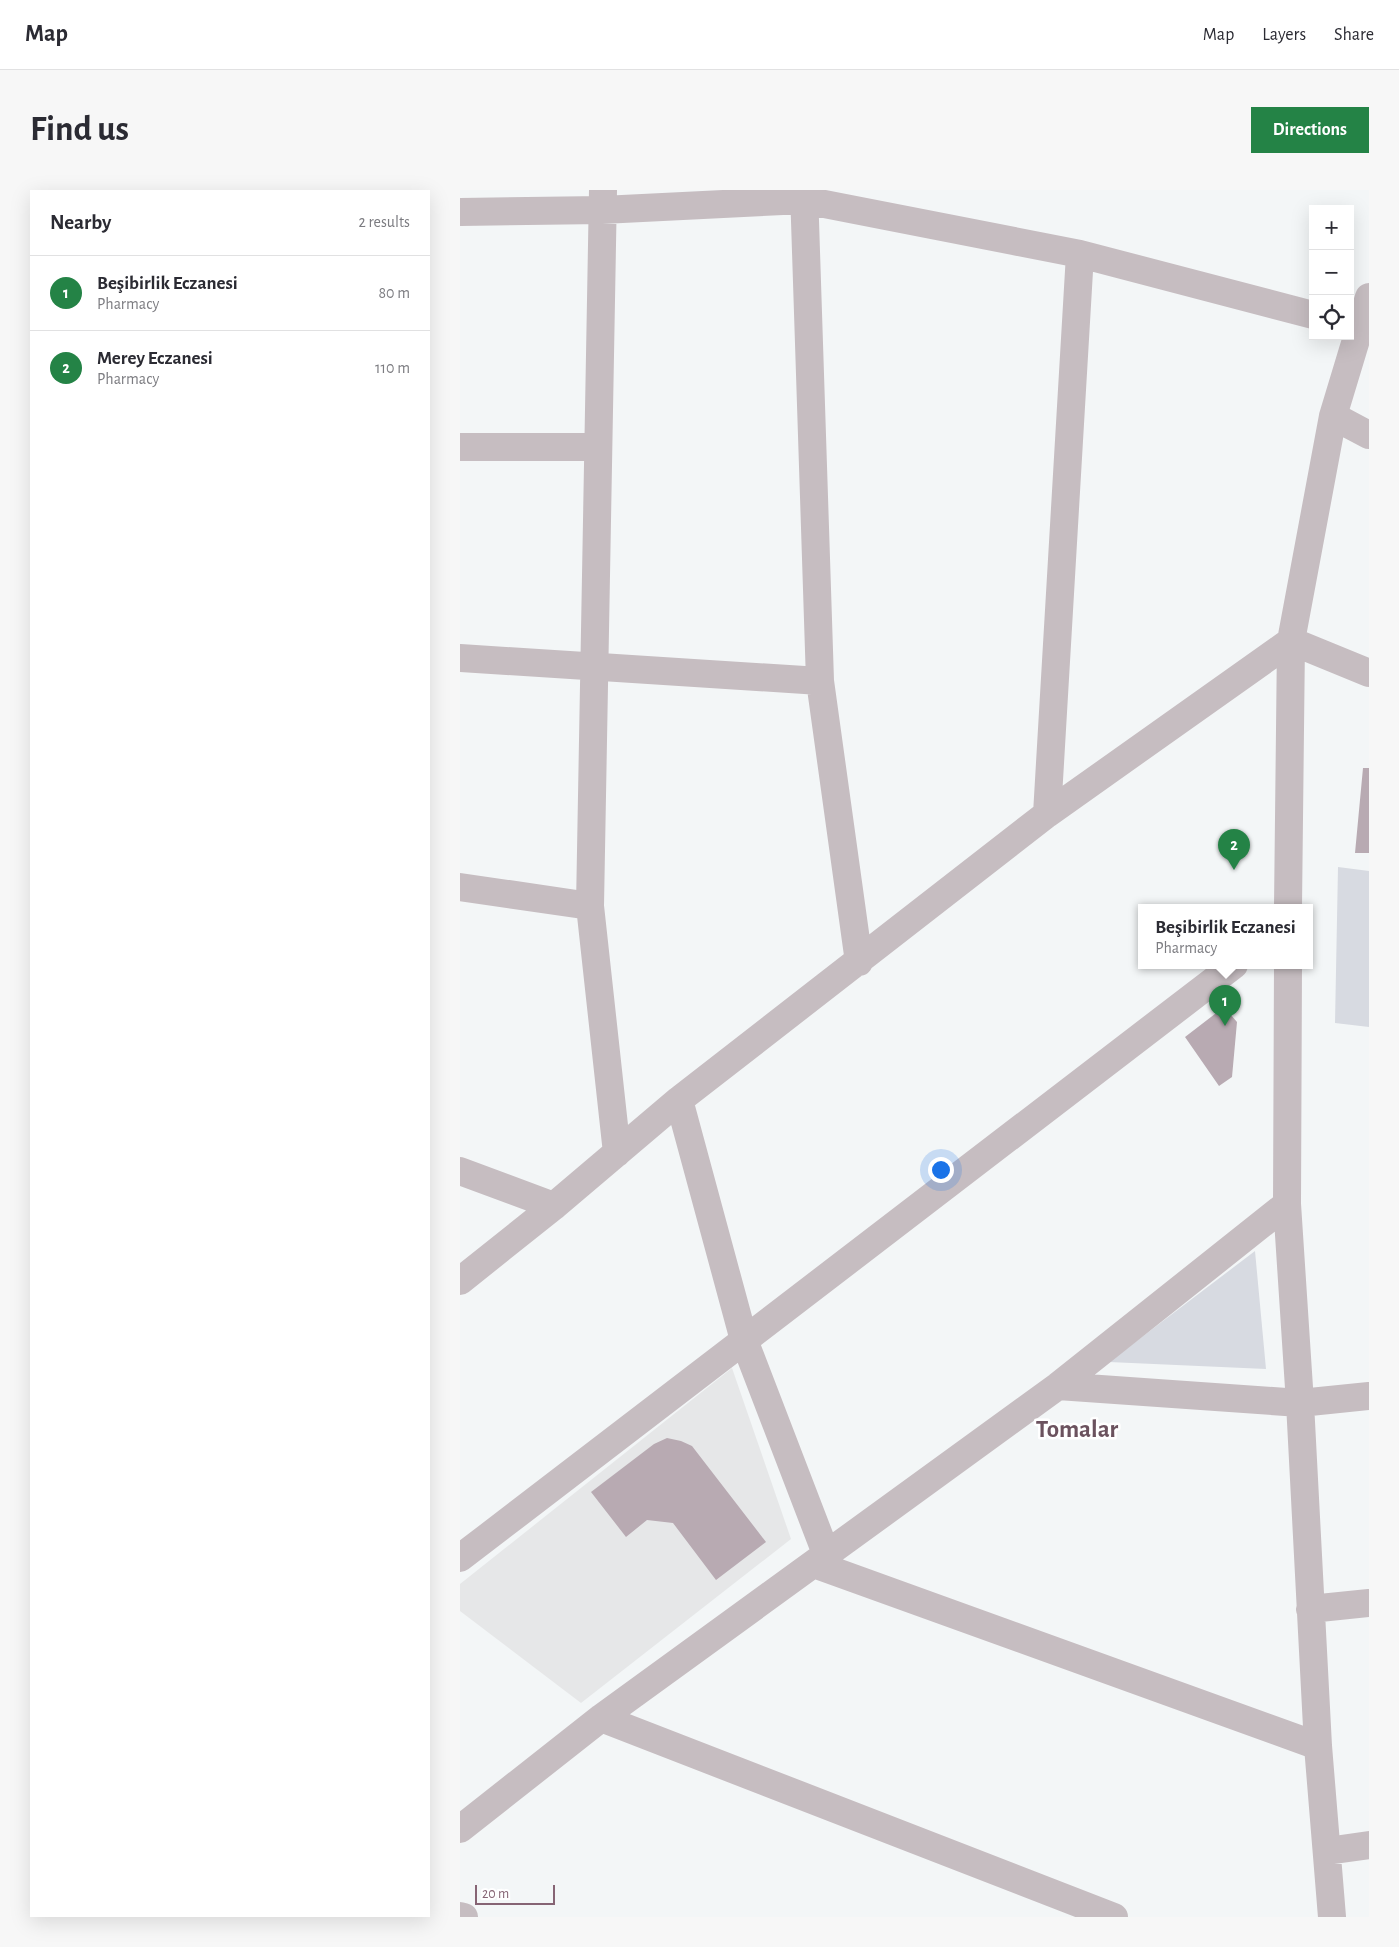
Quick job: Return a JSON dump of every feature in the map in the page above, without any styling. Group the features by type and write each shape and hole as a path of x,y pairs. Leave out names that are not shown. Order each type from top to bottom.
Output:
{"street":[{"path":"804,195 820,681 858,962"},
{"path":"460,212 603,200 804,195 1080,254 1309,314"},
{"path":"603,200 590,906 617,1153"},
{"path":"1046,814 1080,254"},
{"path":"1288,904 1291,641 1333,416 1355,326 1369,298"},
{"path":"1333,416 1369,435"},
{"path":"460,447 598,447"},
{"path":"460,1281 554,1206 679,1100 1046,814 1291,641"},
{"path":"1291,641 1369,673"},
{"path":"460,658 820,681"},
{"path":"460,887 590,906"},
{"path":"460,1558 1229,969"},
{"path":"1288,969 1287,1204 1300,1403 1318,1746 1332,1917"},
{"path":"679,1100 744,1340 820,1560"},
{"path":"460,1171 554,1206"},
{"path":"460,1829 601,1718 1058,1386 1287,1204"},
{"path":"1058,1386 1300,1403 1369,1396"},
{"path":"820,1560 1318,1746"},
{"path":"1310,1609 1369,1604"},
{"path":"601,1718 1114,1917"},
{"path":"1327,1851 1369,1845"},
{"path":"460,1916 464,1917"}],"shaded area":[{"path":"1338,867 1369,871 1369,1027 1335,1023"},
{"path":"1255,1251 1266,1369 1109,1362"},
{"path":"732,1368 791,1539 581,1703 460,1611 460,1584"}],"building":[{"path":"1363,768 1369,768 1369,853 1355,853"},
{"path":"1224,1007 1237,1022 1232,1077 1219,1086 1185,1037"},
{"path":"667,1438 692,1446 766,1542 716,1580 673,1523 647,1520 626,1537 591,1492 654,1444"}],"place":[{"name":"Merey Eczanesi","path":"1234,870"},
{"name":"Beşibirlik Eczanesi","path":"1225,1026"}],"district":[{"name":"Tomalar","path":"1077,1428"}]}
